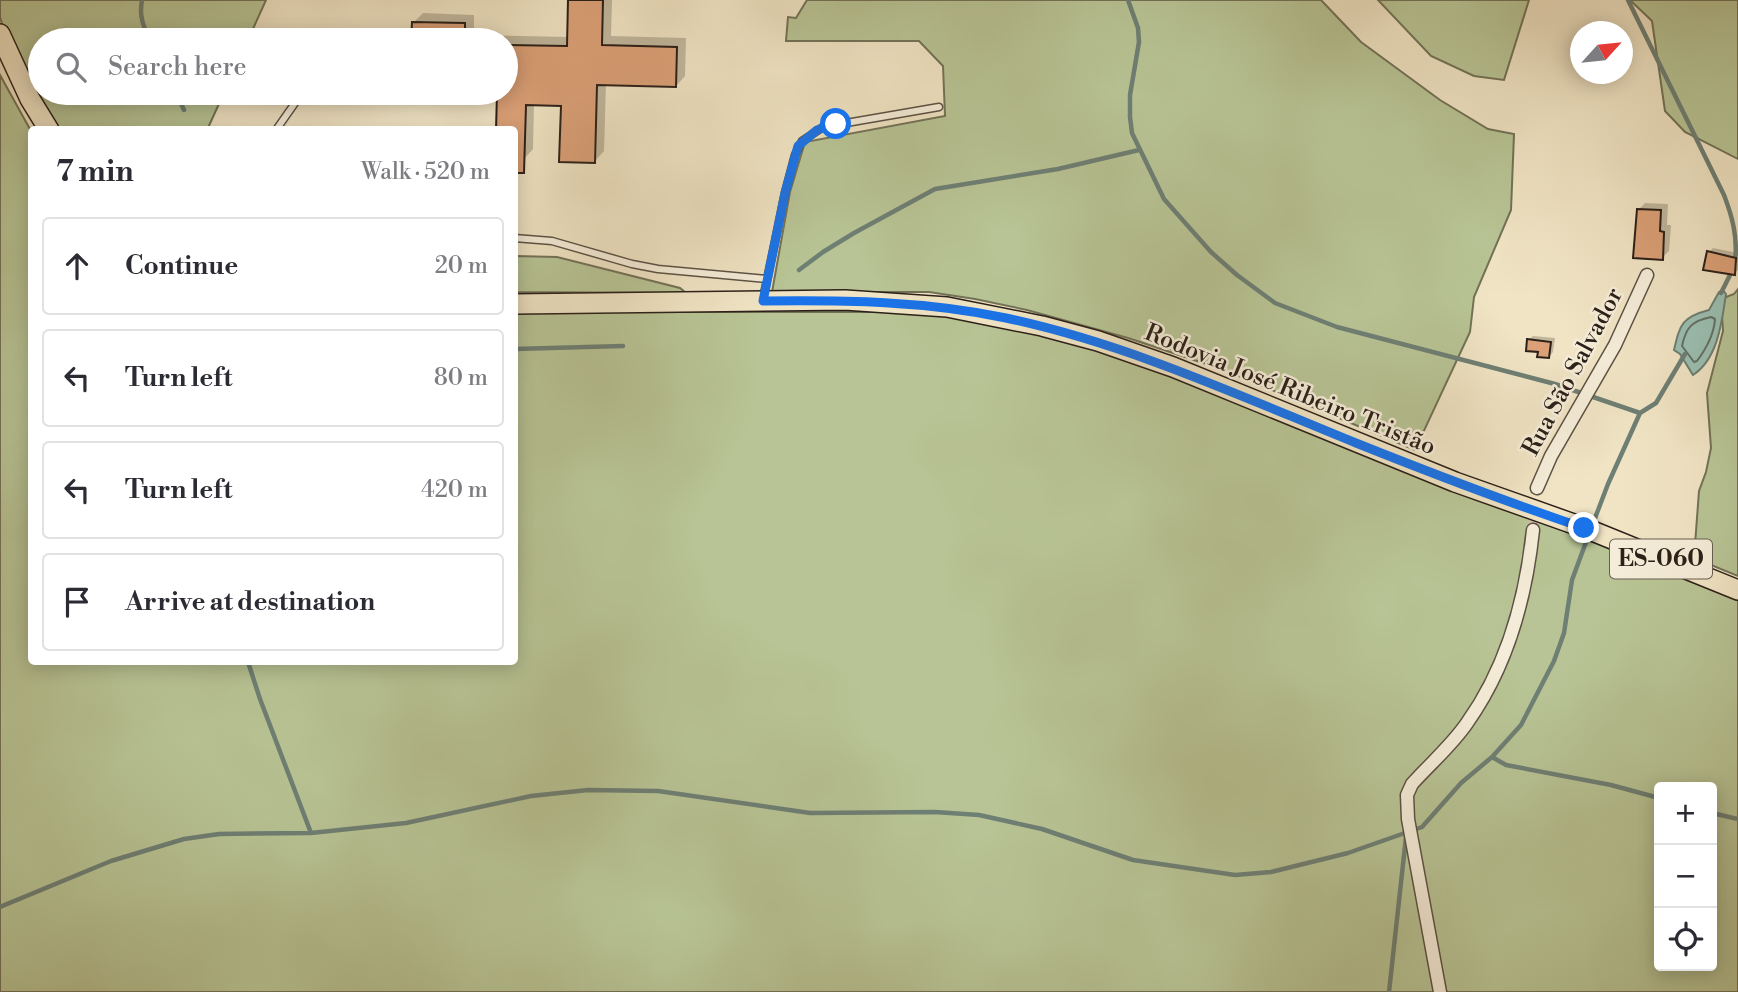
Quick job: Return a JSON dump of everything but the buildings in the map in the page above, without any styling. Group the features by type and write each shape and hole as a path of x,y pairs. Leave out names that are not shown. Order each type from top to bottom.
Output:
{"main road":[{"path":"0,34 28,95"},
{"path":"34,105 47,126"},
{"name":"Rodovia José Ribeiro Tristão","path":"518,304 845,300 947,307 1005,317 1098,341 1173,367 1380,452 1584,528 1738,590"}],"street":[{"name":"Rua São Salvador","path":"1537,488 1551,456 1615,345 1647,275"},
{"path":"1440,992 1408,812 1409,789 1467,724 1496,673 1524,589 1533,530"}],"lane":[{"path":"278,126 293,105"},
{"path":"763,301 792,164 798,146 807,136 822,127 939,107"},
{"path":"518,238 552,241 659,269 767,279"}],"green space":[{"path":"0,0 266,0 253,28 28,28 28,78 5,34 0,17"},
{"path":"807,0 1321,0 1361,42 1440,100 1488,129 1514,134 1511,210 1474,297 1470,332 1415,450 1227,371 1128,338 1027,310 929,292 772,292 790,192 805,142 945,116 943,66 919,41 786,41 788,17 796,18"},
{"path":"1378,0 1529,0 1504,80 1474,76 1431,56"},
{"path":"1630,0 1738,0 1738,159 1685,132 1665,111 1652,21"},
{"path":"0,75 28,126 28,665 518,665 518,312 928,312 1022,330 1122,357 1738,598 1738,992 0,992"},
{"path":"42,105 218,105 209,126 53,126"},
{"path":"518,256 557,257 680,288 686,293 518,292"},
{"path":"1738,289 1738,576 1694,558 1699,491 1711,448 1707,393 1723,331 1721,299 1734,294"}],"water":[{"path":"1723,290 1726,294 1717,339 1708,359 1693,375 1680,354 1674,350 1678,334 1688,319 1709,310 1719,292"}],"waterway":[{"path":"142,0 144,28"},
{"path":"1128,0 1138,28 1139,42 1130,95 1132,133 1164,199 1211,252 1237,275 1275,303 1337,327 1555,384 1640,413"},
{"path":"1628,0 1724,195 1734,227 1735,261"},
{"path":"182,105 184,110"},
{"path":"799,270 854,233 935,189 1058,169 1139,150"},
{"path":"1721,293 1733,269"},
{"path":"518,349 623,346"},
{"path":"1592,526 1640,413 1656,403 1685,354"},
{"path":"0,907 111,861 184,839 219,834 311,833 406,823 531,796 588,790 658,791 810,813 935,812 979,815 1042,829 1133,860 1235,875 1271,872 1348,853 1422,827 1461,783 1492,757 1521,725 1554,661 1564,633 1572,580 1589,534"},
{"path":"249,665 311,833"},
{"path":"1492,757 1506,765 1611,785 1654,797"},
{"path":"1717,814 1738,819"},
{"path":"1389,992 1406,837"}],"tunnel":[{"path":"1533,530 1537,488"}],"route":[{"path":"836,124 822,127 807,136 798,146 785,193 763,301 845,300 947,307 1005,317 1098,341 1173,367 1455,482 1584,528"}]}
